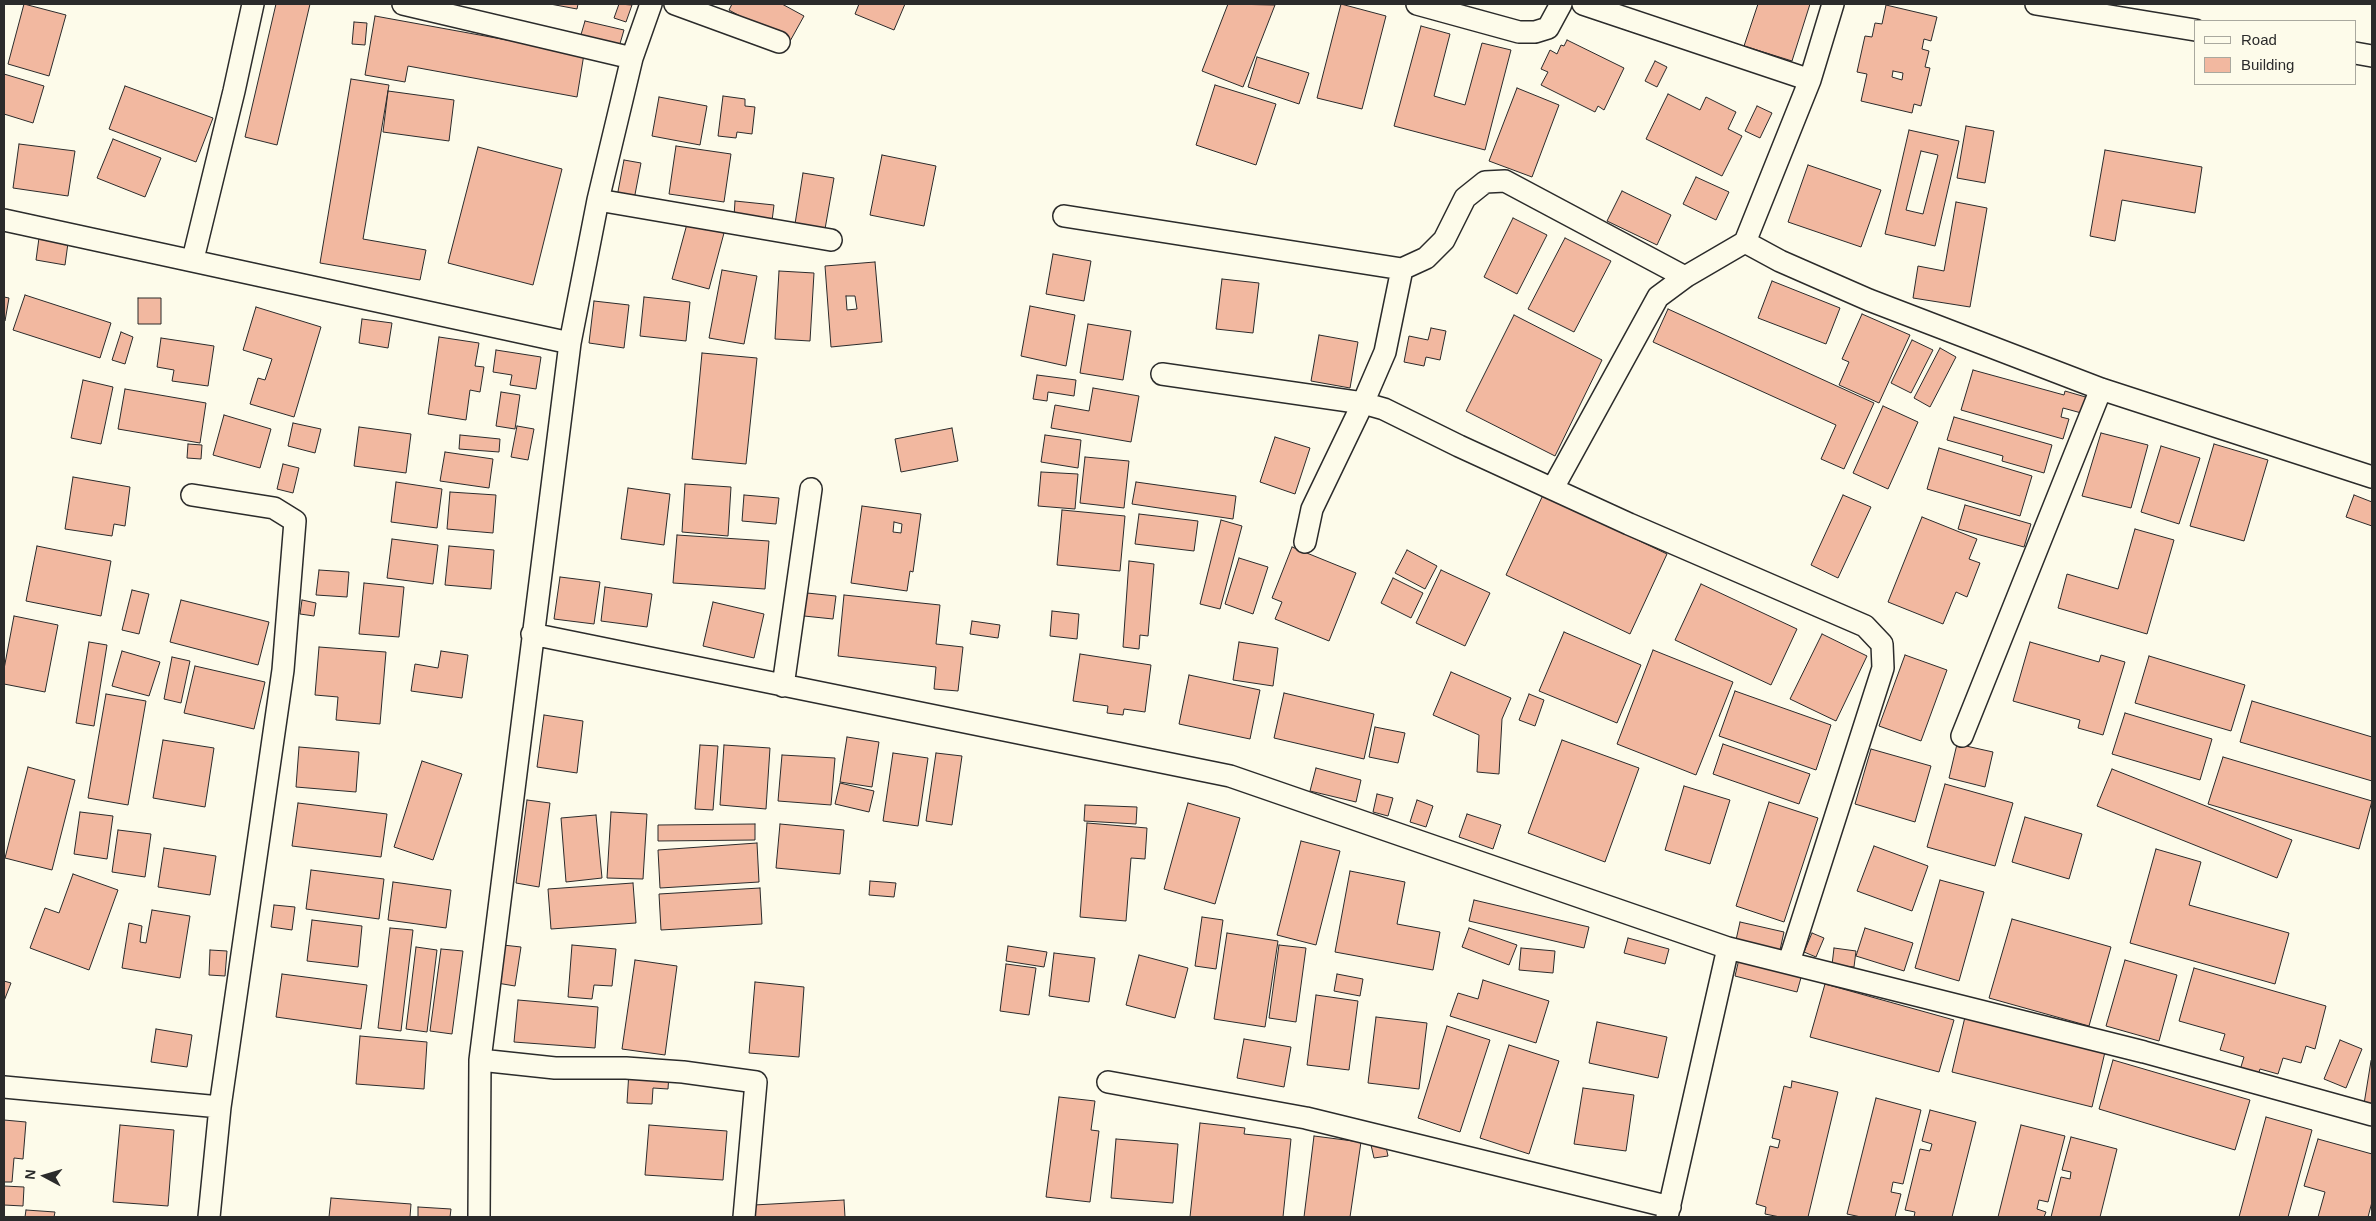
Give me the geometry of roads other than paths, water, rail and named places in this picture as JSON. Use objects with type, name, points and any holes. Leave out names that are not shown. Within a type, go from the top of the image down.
[{"type":"street","points":[[193,259],[234,92],[253,4]]},
{"type":"street","points":[[403,4],[632,58]]},
{"type":"street","points":[[480,1217],[480,1060],[570,343],[598,200],[632,58],[651,4]]},
{"type":"street","points":[[675,4],[779,42]]},
{"type":"street","points":[[1417,4],[1519,32],[1535,32],[1548,28],[1561,4]]},
{"type":"street","points":[[1583,4],[1810,80]]},
{"type":"street","points":[[1553,488],[1658,297],[1685,277],[1745,242],[1810,80],[1833,4]]},
{"type":"street","points":[[2036,4],[2194,30]]},
{"type":"street","points":[[2356,54],[2372,56]]},
{"type":"street","points":[[1064,216],[1402,269],[1426,258],[1444,240],[1465,198],[1485,182],[1505,181],[1685,277]]},
{"type":"street","points":[[598,200],[831,240]]},
{"type":"street","points":[[4,220],[193,259],[570,343]]},
{"type":"street","points":[[1745,242],[1780,261],[1869,300],[2101,388],[2372,477]]},
{"type":"street","points":[[1304,542],[1312,509],[1364,403],[1386,352],[1402,269]]},
{"type":"street","points":[[1162,374],[1364,403],[1384,409],[1459,446],[1629,524],[1866,626],[1882,644],[1883,668],[1789,962]]},
{"type":"street","points":[[1962,736],[2101,388]]},
{"type":"street","points":[[783,686],[811,489]]},
{"type":"street","points":[[192,495],[274,508],[294,521],[283,670],[220,1107],[209,1217]]},
{"type":"street","points":[[532,634],[1230,776],[1728,948],[2144,1052],[2372,1115]]},
{"type":"street","points":[[1108,1082],[1306,1118],[1669,1212],[1728,948]]},
{"type":"street","points":[[480,1060],[555,1068],[626,1068],[683,1072],[756,1082],[744,1217]]},
{"type":"street","points":[[4,1087],[220,1107]]}]
